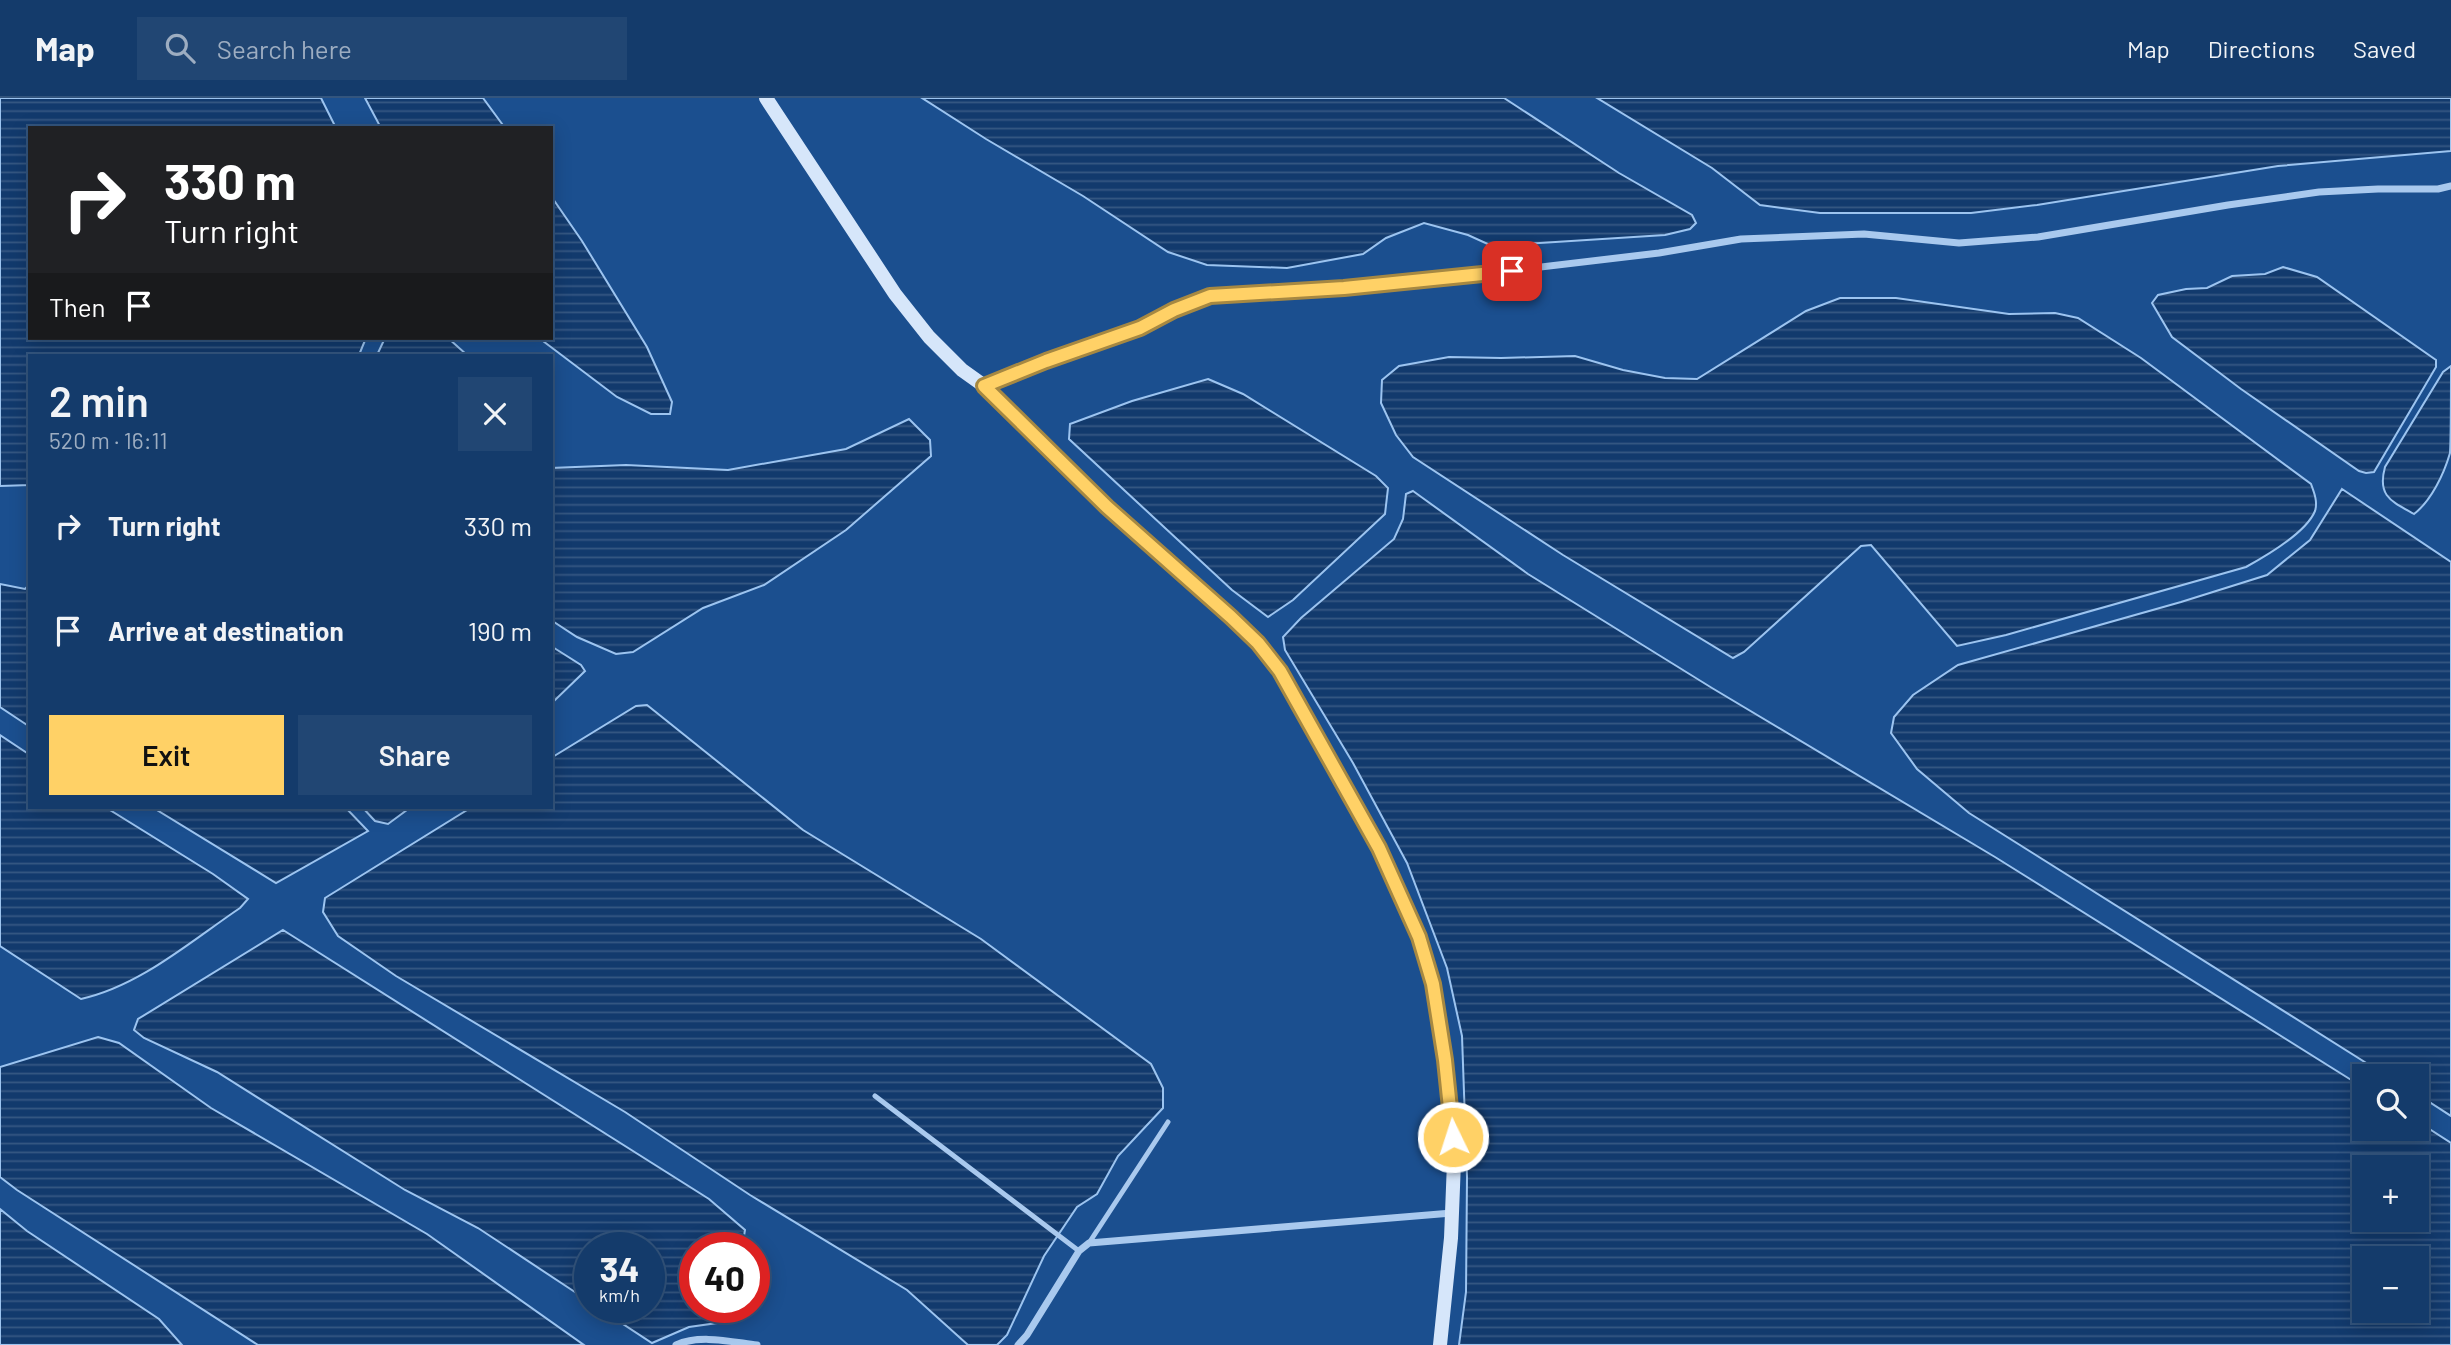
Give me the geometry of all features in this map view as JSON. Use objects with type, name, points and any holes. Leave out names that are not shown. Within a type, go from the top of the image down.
[{"type":"street","points":[[766,98],[895,294],[937,346],[984,386],[1107,507],[1258,643],[1280,671],[1379,848],[1419,937],[1433,984],[1452,1112],[1452,1213],[1440,1345]]},
{"type":"street","points":[[984,386],[1140,328],[1174,310],[1210,296],[1423,281],[1658,253],[1741,239],[1864,234],[1959,243],[2038,237],[2319,192],[2438,189],[2451,186]]},
{"type":"street","points":[[1018,1345],[1027,1335],[1079,1251],[1088,1243],[1452,1213]]},
{"type":"street","points":[[676,1345],[684,1341],[698,1340],[758,1345]]},
{"type":"lane","points":[[874,1096],[1079,1251]]},
{"type":"lane","points":[[1088,1243],[1168,1122]]},
{"type":"water","points":[[0,98],[321,98],[335,126],[28,126],[28,340],[365,340],[359,354],[28,354],[28,485],[0,486]]},
{"type":"water","points":[[365,98],[483,98],[504,126],[380,126]]},
{"type":"water","points":[[922,98],[1504,98],[1619,173],[1692,215],[1696,223],[1690,229],[1665,235],[1492,246],[1468,235],[1424,223],[1386,238],[1363,254],[1287,268],[1207,265],[1168,252],[1083,196]]},
{"type":"water","points":[[1597,98],[2451,98],[2451,151],[2278,166],[1971,213],[1820,213],[1760,205],[1712,168]]},
{"type":"water","points":[[553,199],[647,347],[672,402],[670,414],[651,414],[617,397],[542,340],[553,340]]},
{"type":"water","points":[[2283,267],[2317,277],[2436,360],[2436,367],[2374,472],[2359,471],[2172,337],[2152,303],[2158,295],[2207,288],[2232,276],[2265,274]]},
{"type":"water","points":[[1840,298],[1896,298],[2009,314],[2055,313],[2078,318],[2141,358],[2311,484],[2316,501],[2315,511],[2294,535],[2246,567],[2006,635],[1957,646],[1871,545],[1861,546],[1744,652],[1733,658],[1563,555],[1413,457],[1396,435],[1381,403],[1382,380],[1399,366],[1449,357],[1575,356],[1623,370],[1665,378],[1697,379],[1806,311]]},
{"type":"water","points":[[384,340],[450,340],[466,354],[377,354]]},
{"type":"water","points":[[2451,366],[2450,453],[2436,486],[2414,514],[2388,496],[2383,485],[2385,467],[2443,372]]},
{"type":"water","points":[[1208,379],[1243,394],[1376,476],[1388,488],[1385,514],[1293,600],[1268,617],[1232,590],[1069,439],[1070,424],[1132,401]]},
{"type":"water","points":[[909,419],[930,440],[931,456],[846,530],[764,585],[703,608],[633,652],[616,654],[577,637],[553,621],[553,468],[626,465],[728,470],[846,449]]},
{"type":"water","points":[[2342,489],[2451,562],[2451,1116],[2429,1102],[2429,1064],[2368,1064],[1969,813],[1917,769],[1891,733],[1894,717],[1913,695],[1958,665],[2267,575],[2310,540]]},
{"type":"water","points":[[1413,491],[1528,574],[1712,688],[1995,857],[2352,1080],[2352,1141],[2429,1141],[2429,1129],[2451,1143],[2451,1345],[1459,1345],[1466,1292],[1467,1177],[1462,1036],[1447,968],[1407,863],[1353,763],[1285,650],[1283,637],[1301,618],[1394,539],[1403,519],[1406,494]]},
{"type":"water","points":[[0,584],[25,589],[28,586],[28,726],[0,707]]},
{"type":"water","points":[[553,647],[581,665],[585,671],[553,702]]},
{"type":"water","points":[[647,705],[803,830],[981,939],[1151,1064],[1163,1088],[1163,1108],[1118,1156],[1097,1194],[1077,1207],[1044,1256],[1007,1335],[997,1345],[968,1345],[907,1290],[750,1195],[625,1112],[396,976],[338,936],[323,912],[325,898],[469,809],[553,809],[553,757],[636,706]]},
{"type":"water","points":[[0,735],[28,754],[28,809],[108,809],[248,899],[240,908],[184,948],[144,973],[103,993],[81,999],[0,946]]},
{"type":"water","points":[[155,809],[347,809],[368,831],[276,883]]},
{"type":"water","points":[[364,809],[408,809],[388,824],[375,821]]},
{"type":"water","points":[[283,930],[709,1199],[745,1230],[679,1232],[679,1323],[717,1323],[689,1327],[652,1343],[621,1323],[665,1323],[665,1232],[574,1232],[574,1291],[478,1228],[405,1190],[217,1072],[144,1038],[134,1030],[138,1019]]},
{"type":"water","points":[[98,1037],[119,1043],[211,1108],[427,1234],[584,1345],[258,1345],[0,1177],[0,1067]]},
{"type":"water","points":[[0,1209],[27,1231],[159,1319],[182,1345],[0,1345]]},
{"type":"route","points":[[1453,1137],[1452,1112],[1433,984],[1419,937],[1379,848],[1280,671],[1258,643],[1231,617],[1107,507],[984,386],[1140,328],[1174,310],[1210,296],[1344,288],[1512,271]]}]
